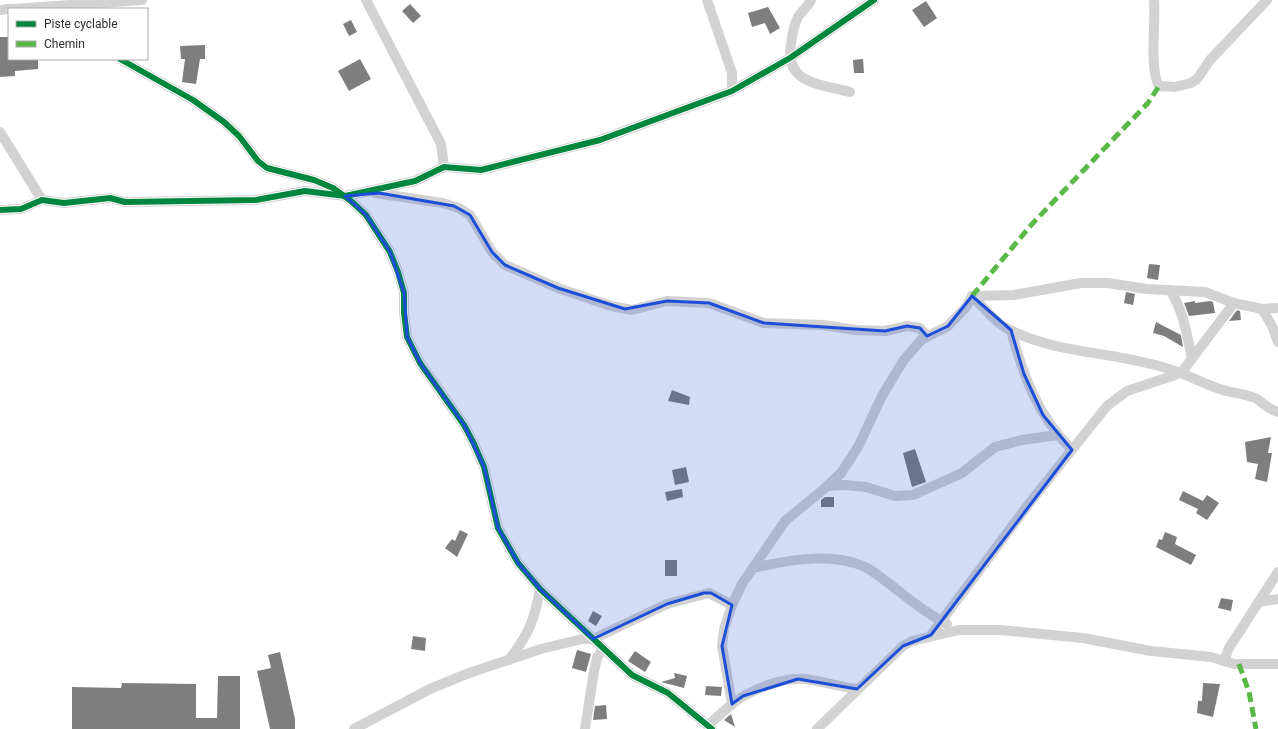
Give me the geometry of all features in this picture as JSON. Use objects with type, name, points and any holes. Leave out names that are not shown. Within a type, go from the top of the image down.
[{"type":"street","points":[[23,8],[142,0]]},
{"type":"street","points":[[366,0],[441,144],[444,167]]},
{"type":"street","points":[[707,0],[732,73],[732,92]]},
{"type":"street","points":[[811,0],[798,17],[794,26],[790,58],[791,66],[807,81],[850,92]]},
{"type":"street","points":[[0,210],[21,209],[42,200],[64,203],[110,198],[125,202],[256,200],[305,191],[345,196],[365,193],[415,180],[444,167],[481,170],[600,140],[732,92],[790,58],[874,0]]},
{"type":"street","points":[[1154,0],[1154,58],[1156,82],[1159,86],[1166,88],[1191,84],[1197,79],[1210,60],[1267,0]]},
{"type":"street","points":[[122,60],[193,100],[224,122],[239,136],[258,161],[268,168],[314,180],[333,188],[366,214],[390,252],[404,293],[404,313],[407,337],[420,363],[464,425],[484,467],[498,528],[518,563],[540,589],[632,675],[668,693],[710,727],[732,704],[743,696],[770,686],[798,679],[857,689]]},
{"type":"street","points":[[0,132],[42,200]]},
{"type":"street","points":[[365,193],[391,194],[459,208],[470,215],[492,252],[505,265],[558,288],[611,306],[632,310],[667,301],[708,304],[764,323],[823,325],[856,330],[885,332],[907,326],[920,328],[927,336]]},
{"type":"street","points":[[972,296],[1014,295],[1081,283],[1108,283],[1146,289],[1205,292],[1234,303],[1262,308],[1278,308]]},
{"type":"street","points":[[1170,290],[1178,303],[1185,321],[1192,359]]},
{"type":"street","points":[[732,704],[722,646],[724,629],[732,605],[753,568],[785,521],[841,473],[860,445],[882,396],[901,363],[921,340],[948,326],[966,307],[972,296]]},
{"type":"street","points":[[972,296],[998,322],[1011,330],[1070,350],[1153,363],[1220,389],[1257,399],[1270,409],[1278,412]]},
{"type":"street","points":[[931,635],[994,549],[1106,406],[1127,391],[1181,373],[1234,303]]},
{"type":"street","points":[[1262,308],[1272,326],[1278,342]]},
{"type":"street","points":[[1011,330],[1024,374],[1035,400],[1043,415],[1058,435],[1072,450]]},
{"type":"street","points":[[827,486],[845,485],[866,488],[895,496],[913,494],[962,473],[995,447],[1022,440],[1058,435]]},
{"type":"street","points":[[753,568],[804,559],[843,561],[857,564],[872,571],[942,621],[959,630]]},
{"type":"street","points":[[1224,661],[1229,648],[1278,572]]},
{"type":"street","points":[[508,660],[526,637],[532,622],[540,589]]},
{"type":"street","points":[[354,729],[430,689],[541,649],[582,639],[593,639],[667,604],[704,593],[711,593],[732,605]]},
{"type":"street","points":[[1258,602],[1278,600]]},
{"type":"street","points":[[817,729],[903,646],[912,641],[931,635],[959,630],[1001,630],[1083,638],[1151,652],[1211,657],[1241,665],[1278,664]]},
{"type":"street","points":[[585,729],[594,671],[597,658],[603,648]]},
{"type":"highlighted area","points":[[379,193],[454,206],[470,215],[492,252],[505,265],[558,288],[625,309],[667,301],[709,303],[764,323],[885,331],[907,326],[920,328],[927,336],[948,326],[972,296],[1011,330],[1024,374],[1043,415],[1072,450],[931,635],[903,646],[857,689],[798,679],[743,696],[732,704],[722,646],[732,605],[711,593],[704,593],[667,604],[593,639],[540,589],[518,563],[498,528],[484,467],[464,425],[420,363],[407,337],[404,293],[390,252],[366,215],[345,196]]},
{"type":"building","points":[[926,1],[937,18],[924,27],[912,10]]},
{"type":"building","points":[[410,4],[421,16],[413,23],[402,11]]},
{"type":"building","points":[[768,7],[780,28],[770,34],[765,23],[752,27],[748,13]]},
{"type":"building","points":[[351,20],[357,32],[349,36],[343,24]]},
{"type":"building","points":[[0,37],[8,37],[8,60],[38,60],[38,69],[15,71],[15,76],[0,77]]},
{"type":"building","points":[[205,45],[205,59],[200,59],[196,84],[182,82],[185,59],[181,59],[180,46]]},
{"type":"building","points":[[360,59],[371,79],[349,91],[338,71]]},
{"type":"building","points":[[863,59],[864,73],[854,73],[853,60]]},
{"type":"building","points":[[1149,264],[1160,265],[1158,280],[1147,278]]},
{"type":"building","points":[[1126,292],[1135,294],[1133,305],[1124,303]]},
{"type":"building","points":[[1195,301],[1195,303],[1213,302],[1215,313],[1189,316],[1184,303]]},
{"type":"building","points":[[1237,310],[1240,311],[1241,320],[1229,321]]},
{"type":"building","points":[[1156,322],[1181,335],[1183,347],[1164,336],[1153,333]]},
{"type":"building","points":[[672,390],[690,397],[689,405],[668,401]]},
{"type":"building","points":[[1271,437],[1268,453],[1272,453],[1267,482],[1255,479],[1258,464],[1247,462],[1245,442]]},
{"type":"building","points":[[915,449],[926,482],[912,487],[903,453]]},
{"type":"building","points":[[686,467],[689,482],[675,485],[672,470]]},
{"type":"building","points":[[682,489],[683,497],[667,501],[665,492]]},
{"type":"building","points":[[1183,491],[1203,501],[1207,495],[1219,503],[1207,520],[1196,513],[1198,509],[1179,500]]},
{"type":"building","points":[[825,497],[834,497],[834,507],[821,507],[821,500]]},
{"type":"building","points":[[460,530],[468,534],[457,557],[445,548],[452,539],[455,541]]},
{"type":"building","points":[[1165,532],[1177,537],[1175,544],[1196,555],[1191,565],[1156,547],[1159,539],[1162,540]]},
{"type":"building","points":[[665,560],[677,560],[677,576],[665,576]]},
{"type":"building","points":[[1221,598],[1233,600],[1231,611],[1218,608]]},
{"type":"building","points":[[593,611],[602,616],[596,626],[588,621]]},
{"type":"building","points":[[413,636],[426,638],[425,651],[411,649]]},
{"type":"building","points":[[577,650],[591,654],[586,672],[572,668]]},
{"type":"building","points":[[635,651],[651,662],[645,672],[628,661]]},
{"type":"building","points":[[280,652],[295,719],[295,729],[270,729],[257,671],[271,668],[268,655]]},
{"type":"building","points":[[674,673],[687,676],[684,688],[661,682],[675,678]]},
{"type":"building","points":[[218,676],[240,676],[240,729],[72,729],[72,687],[121,688],[122,683],[196,684],[196,718],[217,718]]},
{"type":"building","points":[[1203,683],[1220,684],[1213,717],[1197,713],[1198,701],[1202,701]]},
{"type":"building","points":[[706,686],[722,687],[721,696],[705,695]]},
{"type":"building","points":[[606,705],[607,719],[593,720],[595,706]]},
{"type":"building","points":[[731,714],[735,727],[724,720]]},
{"type":"marked path","points":[[972,296],[1032,224],[1148,103],[1159,86]]},
{"type":"marked path","points":[[1239,664],[1249,692],[1256,729]]},
{"type":"cycle path","points":[[0,210],[21,209],[42,200],[64,203],[110,198],[125,202],[256,200],[305,191],[345,196],[415,181],[444,167],[481,170],[600,140],[732,91],[790,58],[874,0]]},
{"type":"cycle path","points":[[122,60],[193,100],[224,122],[239,136],[258,161],[267,168],[314,180],[333,188],[351,201],[366,215],[390,252],[398,272],[404,293],[404,313],[407,337],[420,363],[464,425],[474,444],[484,467],[498,528],[518,563],[540,589],[632,675],[668,693],[712,729]]}]
